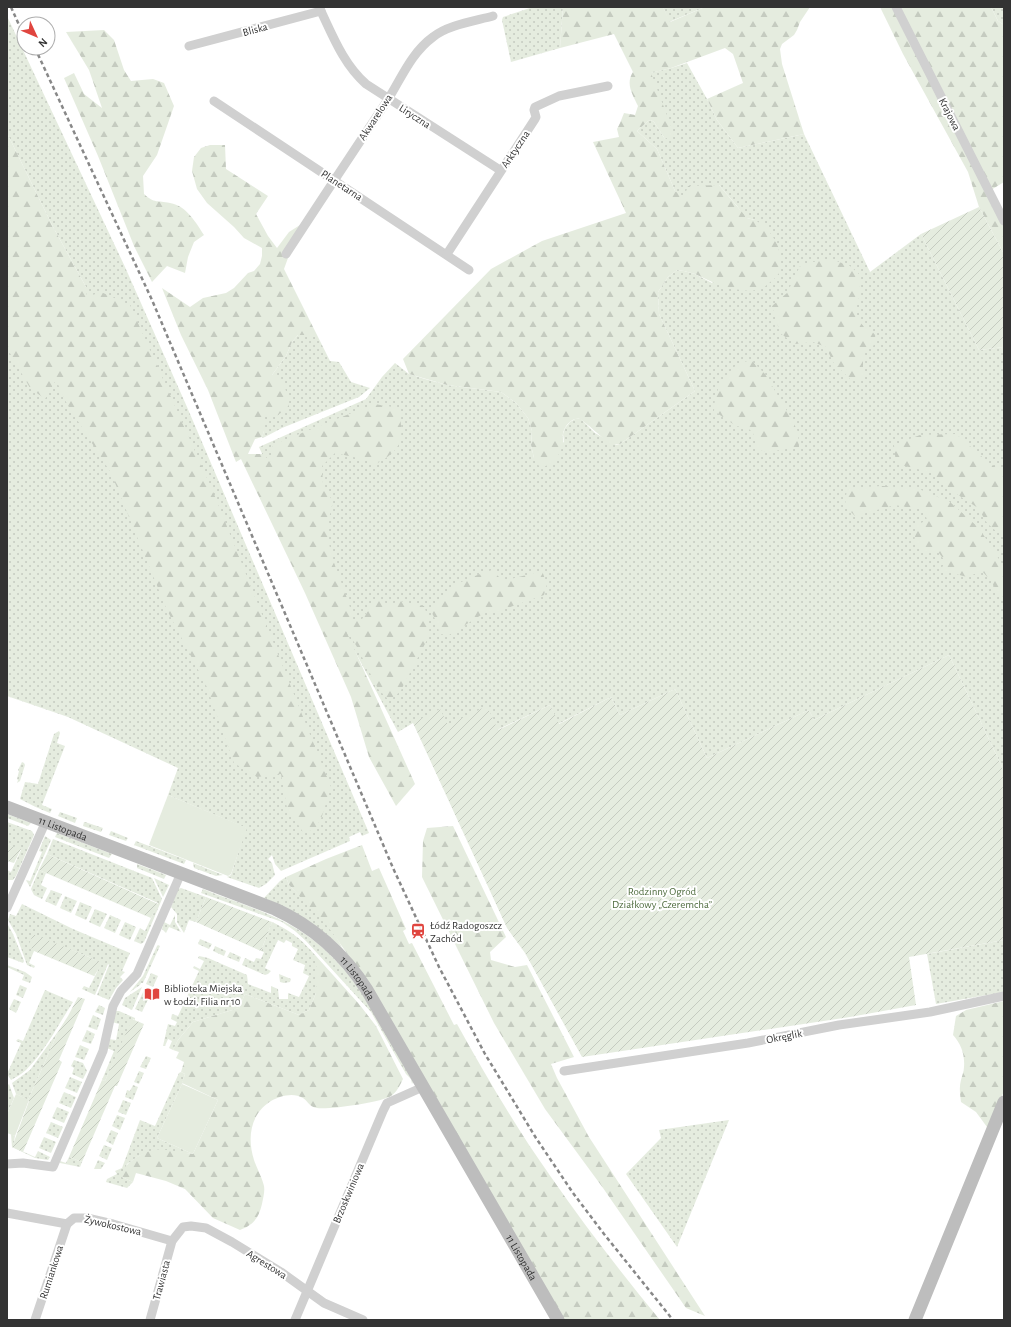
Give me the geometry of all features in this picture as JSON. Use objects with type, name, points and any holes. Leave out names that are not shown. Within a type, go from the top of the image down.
[{"type":"street","name":"Krajowa","points":[[896,7],[1004,221]]},
{"type":"street","name":"Bliska","points":[[188,46],[320,9]]},
{"type":"street","name":"Liryczna","points":[[320,9],[336,42],[355,74],[366,84],[500,170]]},
{"type":"street","name":"Akwarelowa","points":[[286,254],[421,47],[434,35],[447,29],[493,16]]},
{"type":"street","name":"Arktyczna","points":[[447,254],[500,170],[535,119],[535,107],[559,96],[608,86]]},
{"type":"street","name":"Planetarna","points":[[214,101],[469,270]]},
{"type":"street","name":"11 Listopada","points":[[7,807],[286,914],[307,926],[328,943],[348,963],[360,978],[558,1320]]},
{"type":"street","points":[[7,908],[46,822]]},
{"type":"street","points":[[7,1164],[22,1163],[53,1167],[103,1051],[113,1006],[121,991],[137,974],[181,873]]},
{"type":"street","name":"Okręglik","points":[[564,1071],[748,1043],[839,1026],[930,1012],[1004,996]]},
{"type":"street","name":"Brzoskwiniowa","points":[[295,1320],[383,1111],[388,1103],[423,1087]]},
{"type":"street","points":[[915,1320],[1004,1102]]},
{"type":"street","name":"Żywokostowa","points":[[7,1213],[67,1224],[74,1218],[87,1218],[172,1241]]},
{"type":"street","name":"Rumiankowa","points":[[35,1320],[67,1224]]},
{"type":"street","name":"Agrestowa","points":[[172,1241],[185,1226],[206,1228],[281,1272],[324,1303],[363,1320]]},
{"type":"street","name":"Trawiasta","points":[[150,1320],[172,1241]]},
{"type":"green space","points":[[533,7],[563,7],[560,48],[511,62],[502,20],[503,17]]},
{"type":"green space","points":[[563,7],[663,7],[670,22],[705,7],[810,7],[800,22],[794,35],[782,44],[780,49],[782,64],[804,134],[738,148],[717,120],[707,99],[743,83],[733,54],[725,48],[671,68],[651,73],[674,134],[665,139],[654,122],[651,120],[637,131],[657,149],[675,191],[684,197],[688,186],[719,185],[747,218],[755,220],[766,227],[778,246],[781,261],[780,272],[762,289],[750,291],[725,288],[695,274],[684,271],[677,270],[668,277],[658,292],[659,314],[695,391],[620,444],[611,445],[582,420],[574,419],[565,428],[563,443],[558,456],[552,463],[539,466],[534,458],[531,445],[532,431],[528,418],[516,403],[501,392],[447,385],[409,374],[403,359],[491,269],[542,241],[626,213],[593,142],[619,137],[617,129],[624,113],[635,115],[638,106],[632,94],[630,85],[633,72],[614,34],[560,48]]},
{"type":"green space","points":[[663,7],[705,7],[669,22]]},
{"type":"green space","points":[[880,7],[894,7],[1004,225],[1004,254],[979,207],[968,172],[903,54]]},
{"type":"green space","points":[[898,7],[991,7],[998,21],[1004,25],[1004,182],[991,190]]},
{"type":"green space","points":[[991,7],[1004,7],[1004,25],[998,21]]},
{"type":"green space","points":[[7,16],[16,35],[16,56],[26,56],[125,267],[187,407],[369,833],[362,836],[360,832],[349,837],[350,841],[281,871],[275,864],[272,855],[268,859],[272,863],[275,875],[266,884],[259,888],[227,877],[231,875],[246,828],[168,795],[178,768],[68,717],[7,696],[7,329],[86,287],[52,225],[7,133]]},
{"type":"green space","points":[[104,30],[114,40],[124,70],[131,81],[153,79],[164,83],[174,106],[157,155],[143,176],[144,194],[154,200],[176,205],[186,211],[204,235],[194,242],[188,257],[185,273],[167,266],[152,282],[134,246],[98,156],[64,78],[74,73],[84,94],[102,108],[89,70],[66,32]]},
{"type":"green space","points":[[687,63],[717,120],[738,148],[804,134],[870,272],[921,234],[979,350],[1004,347],[1004,771],[949,655],[814,720],[809,710],[707,758],[675,689],[620,715],[611,697],[558,724],[550,705],[497,730],[413,723],[398,732],[328,601],[259,447],[366,399],[382,377],[395,363],[409,374],[425,379],[447,385],[501,392],[516,403],[528,418],[532,431],[531,445],[534,458],[564,442],[563,434],[565,428],[575,419],[581,419],[595,433],[616,445],[620,444],[695,391],[659,314],[658,292],[668,277],[677,270],[695,274],[712,283],[755,220],[747,218],[719,185],[684,198],[675,191],[657,149],[637,131],[651,120],[654,122],[665,139],[650,73]]},
{"type":"green space","points":[[7,133],[52,225],[86,287],[87,297],[101,292],[130,305],[214,494],[331,787],[322,816],[315,830],[303,832],[287,808],[281,774],[257,777],[234,763],[206,685],[167,610],[111,473],[67,404],[56,380],[45,399],[30,388],[7,348]]},
{"type":"green space","points":[[210,145],[225,145],[226,169],[268,196],[256,214],[268,236],[277,248],[289,232],[300,225],[284,269],[317,335],[298,335],[292,342],[286,356],[272,375],[283,382],[289,407],[275,417],[264,416],[264,431],[262,437],[255,439],[248,454],[262,454],[273,463],[272,445],[374,404],[399,408],[401,428],[400,442],[392,453],[376,464],[335,453],[322,466],[323,485],[333,502],[328,527],[332,557],[353,619],[362,619],[378,597],[388,605],[400,601],[424,606],[428,618],[428,638],[400,692],[389,700],[378,689],[357,647],[343,624],[415,784],[396,806],[369,757],[351,697],[305,593],[241,459],[236,462],[208,390],[181,335],[162,288],[190,307],[203,298],[226,293],[234,288],[248,273],[254,271],[260,264],[262,248],[244,238],[207,203],[197,189],[192,171],[194,157],[201,148]]},
{"type":"green space","points":[[979,207],[1004,254],[1004,347],[979,350],[921,234]]},
{"type":"green space","points":[[831,259],[850,266],[860,275],[859,298],[855,311],[856,317],[864,327],[870,329],[875,335],[876,344],[863,351],[863,381],[852,381],[833,362],[826,347],[813,342],[795,344],[780,333],[772,306],[787,293],[801,264]]},
{"type":"green space","points":[[298,335],[317,335],[330,361],[339,362],[351,382],[370,388],[359,397],[282,428],[263,438],[264,416],[272,375],[286,356],[292,342]]},
{"type":"green space","points":[[751,360],[765,374],[790,416],[798,432],[799,447],[768,452],[758,450],[753,433],[748,428],[736,426],[714,411],[715,397],[722,380],[737,364]]},
{"type":"green space","points":[[956,434],[987,462],[1004,472],[1004,533],[998,533],[987,523],[978,508],[955,493],[930,472],[896,464],[894,445],[920,435]]},
{"type":"green space","points":[[883,486],[919,489],[950,502],[979,528],[1004,567],[1004,603],[991,581],[982,571],[967,577],[941,570],[945,561],[939,553],[923,553],[914,542],[917,525],[927,520],[924,510],[895,505],[855,516],[845,506],[847,488]]},
{"type":"green space","points":[[492,570],[503,581],[542,571],[547,584],[544,595],[496,612],[486,612],[449,635],[439,634],[438,625],[430,609],[450,588],[469,578]]},
{"type":"green space","name":"Rodzinny Ogród Działkowy „Czeremcha”","points":[[949,655],[1004,771],[1004,940],[909,957],[916,1005],[850,1017],[582,1057],[525,953],[507,928],[413,723],[440,709],[448,725],[487,706],[498,730],[550,705],[559,724],[611,697],[620,715],[675,689],[707,758],[809,710],[814,720]]},
{"type":"green space","points":[[59,731],[60,733],[57,743],[65,746],[42,805],[52,809],[50,813],[20,799],[25,782],[38,784],[54,734]]},
{"type":"green space","points":[[22,762],[25,765],[20,781],[17,783],[18,770]]},
{"type":"green space","points":[[168,795],[247,828],[231,874],[228,876],[149,845]]},
{"type":"green space","points":[[60,812],[77,818],[75,823],[58,816]]},
{"type":"green space","points":[[7,814],[31,823],[28,826],[7,818]]},
{"type":"green space","points":[[7,822],[32,831],[34,835],[13,880],[7,880],[7,870],[11,872],[21,850],[7,844]]},
{"type":"green space","points":[[84,822],[103,828],[101,832],[83,826]]},
{"type":"green space","points":[[453,826],[506,937],[490,952],[491,960],[515,967],[527,965],[574,1057],[551,1064],[557,1078],[589,1137],[705,1316],[686,1308],[603,1188],[545,1109],[494,1023],[422,877],[423,841],[427,828]]},
{"type":"green space","points":[[111,831],[128,838],[126,841],[109,835]]},
{"type":"green space","points":[[57,833],[112,854],[109,858],[55,837]]},
{"type":"green space","points":[[45,836],[51,840],[30,887],[26,880],[30,881],[42,852],[39,851]]},
{"type":"green space","points":[[53,839],[152,878],[162,899],[144,942],[141,944],[134,941],[140,928],[145,931],[158,903],[47,854]]},
{"type":"green space","points":[[136,841],[186,860],[184,864],[134,845]]},
{"type":"green space","points":[[7,844],[21,849],[14,863],[7,861]]},
{"type":"green space","points":[[362,845],[372,871],[379,868],[406,929],[403,931],[409,944],[412,943],[454,1025],[457,1024],[514,1121],[577,1214],[660,1320],[563,1320],[352,960],[328,927],[289,885],[286,877]]},
{"type":"green space","points":[[47,854],[158,904],[151,918],[39,870]]},
{"type":"green space","points":[[193,863],[223,875],[216,876],[194,868]]},
{"type":"green space","points":[[137,864],[166,875],[164,879],[137,868]]},
{"type":"green space","points":[[39,870],[46,873],[41,885],[47,888],[42,899],[34,895],[31,889]]},
{"type":"green space","points":[[286,877],[289,885],[333,932],[342,948],[306,919],[264,898],[280,881]]},
{"type":"green space","points":[[154,878],[169,885],[163,897]]},
{"type":"green space","points":[[181,888],[206,897],[196,922],[189,920],[184,933],[177,922],[177,914],[171,907],[178,889]]},
{"type":"green space","points":[[203,889],[281,920],[313,940],[332,957],[363,995],[413,1082],[412,1084],[411,1079],[406,1074],[371,1012],[306,941],[282,922],[201,893]]},
{"type":"green space","points":[[51,890],[62,894],[56,906],[45,901]]},
{"type":"green space","points":[[65,896],[77,901],[71,913],[60,908]]},
{"type":"green space","points":[[206,897],[272,922],[261,951],[196,922]]},
{"type":"green space","points":[[80,902],[92,907],[86,920],[75,915]]},
{"type":"green space","points":[[22,904],[73,929],[130,953],[122,971],[125,972],[120,977],[123,980],[109,1000],[97,995],[109,965],[108,964],[95,995],[82,989],[84,986],[89,988],[101,964],[89,957],[33,935],[34,951],[29,963],[35,966],[34,968],[27,965],[16,934],[8,920],[10,914],[16,916]]},
{"type":"green space","points":[[95,909],[107,914],[100,927],[89,922]]},
{"type":"green space","points":[[110,915],[121,920],[115,933],[104,928]]},
{"type":"green space","points":[[175,915],[175,922],[181,932],[169,927],[166,933],[162,929],[164,922],[170,925]]},
{"type":"green space","points":[[125,922],[136,927],[130,940],[119,935]]},
{"type":"green space","points":[[272,922],[296,936],[316,956],[316,993],[309,1010],[299,1015],[245,994],[239,1008],[193,1022],[178,1040],[173,1050],[169,1048],[172,1041],[168,1039],[165,1046],[163,1046],[168,1024],[175,1026],[177,1022],[171,1019],[172,1014],[178,1016],[199,971],[193,968],[194,966],[200,969],[204,961],[198,958],[199,956],[208,958],[247,975],[248,984],[271,993],[271,986],[278,989],[279,999],[288,999],[288,993],[299,997],[309,976],[303,973],[305,965],[293,960],[298,949],[292,946],[292,943],[286,940],[284,943],[278,940],[265,968],[271,971],[268,974],[265,975],[242,965],[245,958],[254,962],[256,958],[261,959],[264,952],[261,951]]},
{"type":"green space","points":[[7,923],[24,961],[23,963],[7,957]]},
{"type":"green space","points":[[33,934],[89,957],[102,964],[94,976],[34,951],[28,947]]},
{"type":"green space","points":[[200,939],[212,944],[209,949],[198,944]]},
{"type":"green space","points":[[1004,940],[1004,992],[936,1004],[927,954]]},
{"type":"green space","points":[[158,945],[160,946],[143,983],[130,992],[143,976]]},
{"type":"green space","points":[[215,946],[226,951],[224,956],[213,951]]},
{"type":"green space","points":[[230,952],[241,957],[239,962],[227,957]]},
{"type":"green space","points":[[316,956],[359,1004],[376,1026],[403,1079],[395,1092],[391,1096],[378,1101],[343,1107],[317,1108],[310,1105],[303,1098],[295,1095],[282,1096],[264,1106],[258,1113],[252,1127],[251,1135],[254,1160],[264,1186],[262,1204],[255,1220],[249,1226],[240,1230],[213,1218],[185,1189],[166,1181],[136,1173],[133,1182],[122,1177],[128,1164],[138,1156],[153,1150],[167,1150],[193,1154],[218,1100],[182,1083],[185,1074],[181,1072],[184,1062],[176,1058],[179,1052],[173,1050],[178,1040],[193,1022],[239,1008],[245,994],[299,1015],[309,1010],[316,993]]},
{"type":"green space","points":[[7,965],[25,972],[32,977],[30,983],[22,980],[24,975],[7,967]]},
{"type":"green space","points":[[151,973],[158,976],[153,987],[146,984]]},
{"type":"green space","points":[[279,974],[291,979],[290,982],[280,982]]},
{"type":"green space","points":[[20,985],[27,988],[23,998],[16,995]]},
{"type":"green space","points":[[142,987],[132,1010],[122,1005],[125,998]]},
{"type":"green space","points":[[145,988],[152,991],[142,1012],[135,1009]]},
{"type":"green space","points":[[45,990],[73,1002],[40,1054],[24,1071],[11,1080],[7,1074],[21,1043],[16,1041],[18,1039],[23,1041]]},
{"type":"green space","points":[[78,997],[85,999],[59,1060],[62,1062],[23,1152],[12,1147],[29,1101],[28,1100],[59,1030]]},
{"type":"green space","points":[[14,999],[21,1002],[16,1013],[9,1009]]},
{"type":"green space","points":[[1004,1001],[1004,1091],[989,1127],[987,1127],[976,1112],[961,1102],[960,1085],[964,1069],[964,1058],[960,1046],[953,1035],[956,1016],[966,1010]]},
{"type":"green space","points":[[99,1005],[105,1008],[103,1015],[95,1012]]},
{"type":"green space","points":[[116,1011],[135,1018],[135,1020],[133,1019],[105,1081],[102,1080],[114,1051],[107,1048],[108,1039],[116,1040],[119,1024],[112,1022]]},
{"type":"green space","points":[[93,1015],[101,1019],[97,1030],[88,1027]]},
{"type":"green space","points":[[132,1019],[144,1024],[117,1086],[115,1086],[82,1162],[69,1157],[102,1080],[105,1081]]},
{"type":"green space","points":[[59,1030],[28,1100],[16,1094],[12,1083],[30,1070]]},
{"type":"green space","points":[[87,1030],[95,1034],[91,1044],[82,1041]]},
{"type":"green space","points":[[80,1045],[89,1049],[84,1060],[75,1057]]},
{"type":"green space","points":[[146,1056],[151,1058],[146,1069],[140,1067]]},
{"type":"green space","points":[[74,1060],[83,1063],[87,1071],[83,1079],[72,1074],[74,1068],[71,1066]]},
{"type":"green space","points":[[139,1071],[144,1073],[139,1084],[134,1082]]},
{"type":"green space","points":[[181,1072],[185,1074],[182,1084],[157,1138],[193,1154],[154,1150],[139,1156],[127,1164],[122,1177],[133,1182],[127,1188],[106,1182],[107,1179],[117,1174],[115,1171],[122,1168],[140,1120],[155,1126],[179,1073]]},
{"type":"green space","points":[[70,1077],[82,1082],[77,1093],[65,1088]]},
{"type":"green space","points":[[9,1084],[14,1098],[7,1114],[7,1086]]},
{"type":"green space","points":[[182,1084],[218,1100],[193,1154],[157,1138]]},
{"type":"green space","points":[[133,1085],[138,1087],[133,1100],[125,1097],[127,1090],[130,1091]]},
{"type":"green space","points":[[64,1092],[76,1097],[71,1108],[59,1103]]},
{"type":"green space","points":[[16,1094],[29,1100],[15,1136],[7,1133],[7,1114]]},
{"type":"green space","points":[[123,1100],[131,1103],[126,1115],[118,1112]]},
{"type":"green space","points":[[57,1107],[69,1112],[64,1123],[52,1118]]},
{"type":"green space","points":[[117,1115],[125,1118],[120,1130],[112,1126]]},
{"type":"green space","points":[[729,1120],[677,1247],[626,1174],[661,1138],[659,1130]]},
{"type":"green space","points":[[51,1122],[63,1127],[58,1138],[46,1133]]},
{"type":"green space","points":[[111,1130],[118,1133],[113,1145],[106,1141]]},
{"type":"green space","points":[[11,1134],[15,1136],[13,1147],[35,1157],[38,1151],[50,1157],[48,1160],[35,1158],[12,1147]]},
{"type":"green space","points":[[44,1137],[56,1142],[51,1153],[39,1148]]},
{"type":"green space","points":[[104,1145],[112,1148],[107,1160],[99,1156]]},
{"type":"green space","points":[[69,1157],[82,1162],[80,1167],[60,1163],[60,1161],[66,1163]]},
{"type":"green space","points":[[98,1160],[105,1163],[101,1169],[94,1169]]},
{"type":"railway","points":[[11,7],[16,18]]},
{"type":"railway","points":[[39,56],[152,300],[393,868],[439,967],[485,1054],[536,1138],[573,1193],[673,1320]]},
{"type":"place","name":"Łódź Radogoszcz Zachód","points":[[418,931]]},
{"type":"place","name":"Biblioteka Miejska w Łodzi, Filia nr 10","points":[[152,994]]}]
